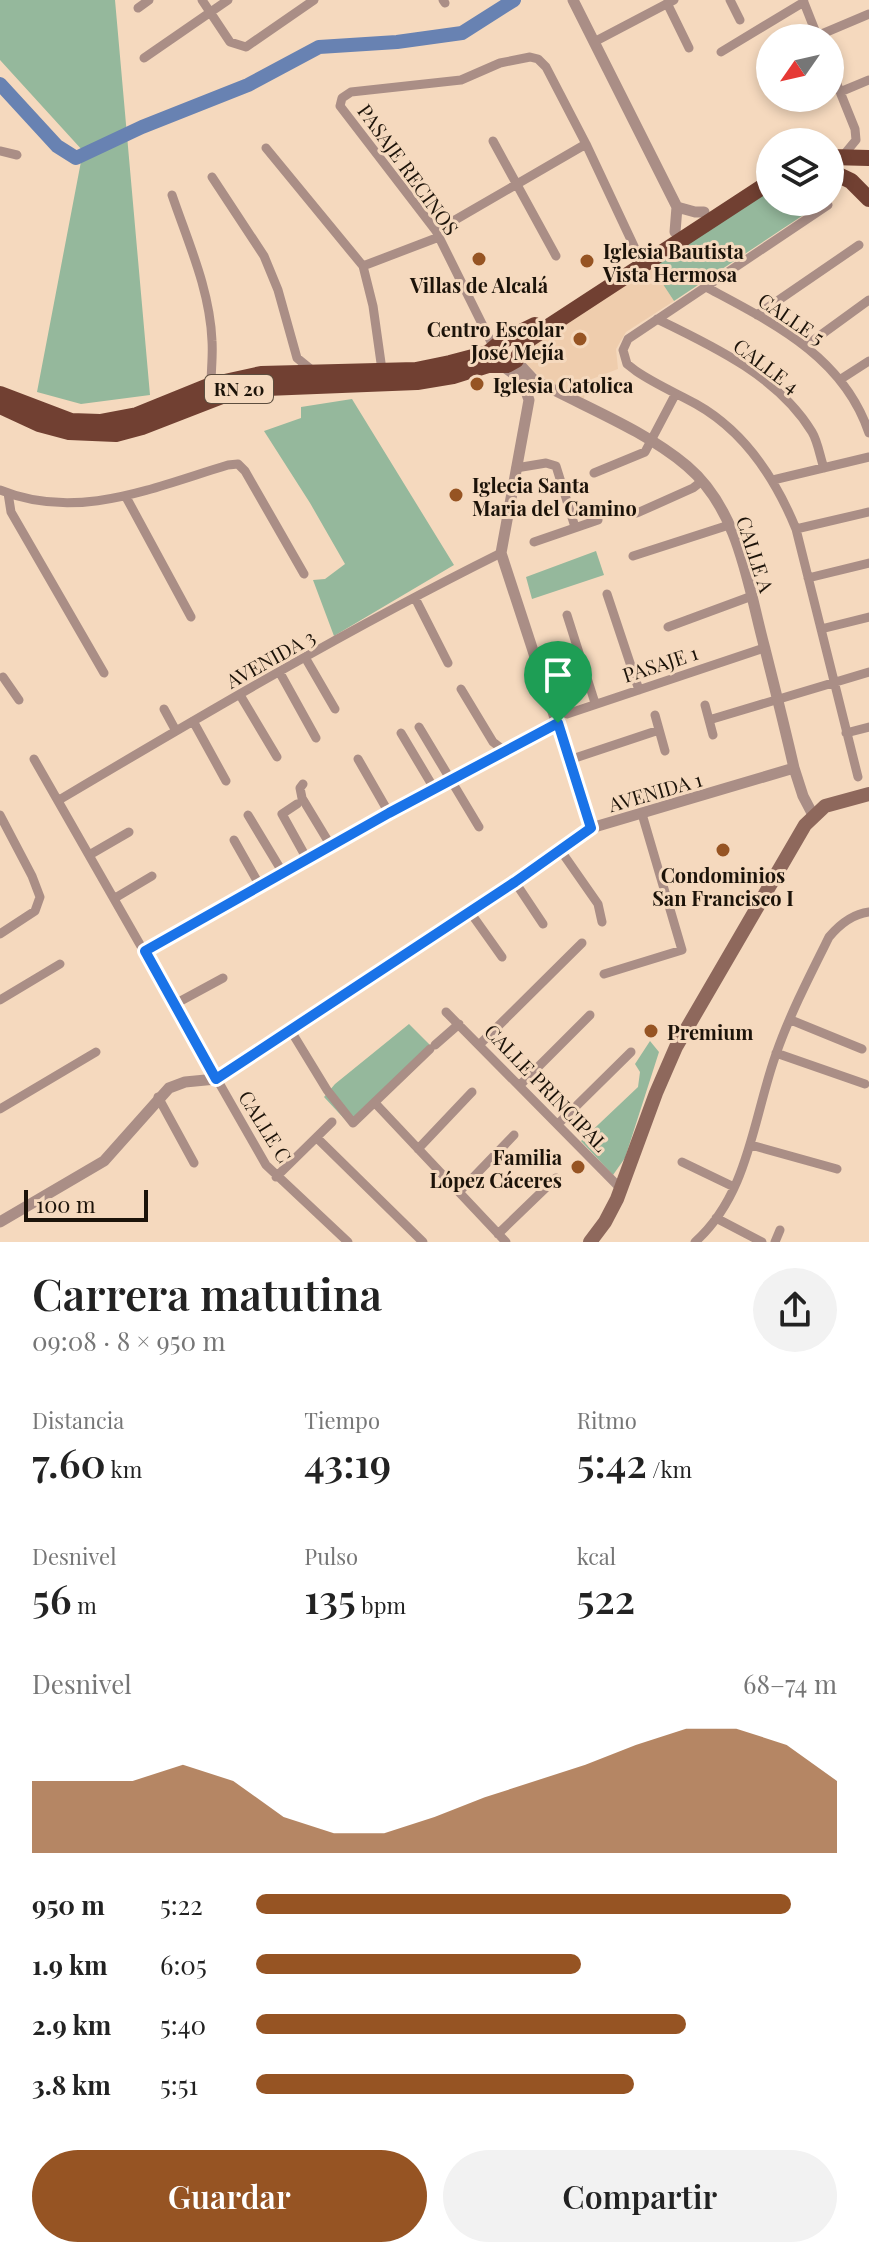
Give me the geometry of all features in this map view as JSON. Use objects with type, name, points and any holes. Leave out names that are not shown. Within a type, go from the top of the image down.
[{"type":"highway","points":[[844,157],[869,158]]},
{"type":"highway","points":[[844,176],[869,199]]},
{"type":"highway","name":"RN 20","points":[[0,394],[56,417],[86,423],[146,412],[211,385],[275,372],[431,368],[488,353],[756,180]]},
{"type":"highway","name":"RN 20","points":[[0,406],[39,424],[69,432],[116,434],[153,424],[240,389],[417,382],[453,376],[488,365],[511,364],[528,340],[756,191]]},
{"type":"highway","points":[[503,366],[494,357],[501,343],[515,342],[519,354]]},
{"type":"main road","points":[[590,1242],[605,1222],[621,1189],[676,1047],[813,815],[825,806],[869,794]]},
{"type":"street","points":[[138,8],[149,0]]},
{"type":"street","points":[[202,0],[230,42],[246,47],[314,0]]},
{"type":"street","points":[[144,58],[228,0]]},
{"type":"street","points":[[730,0],[740,20]]},
{"type":"street","points":[[573,1],[677,207],[675,232]]},
{"type":"street","points":[[721,52],[803,1],[813,24]]},
{"type":"street","points":[[594,42],[670,2],[689,48]]},
{"type":"street","points":[[844,25],[869,14]]},
{"type":"street","name":"PASAJE RECINOS","points":[[501,343],[438,234],[340,106],[342,98],[351,92],[461,80],[500,63],[530,57],[538,59],[546,67],[586,144]]},
{"type":"street","points":[[844,90],[869,80]]},
{"type":"street","points":[[844,103],[856,135],[856,140],[844,150]]},
{"type":"street","points":[[493,141],[556,256]]},
{"type":"street","points":[[363,266],[438,234],[586,144],[639,257]]},
{"type":"street","points":[[266,148],[363,266],[373,306],[382,370]]},
{"type":"street","points":[[0,151],[17,155]]},
{"type":"street","points":[[212,177],[264,256],[278,290],[297,358],[313,371]]},
{"type":"street","points":[[172,195],[202,280],[212,340],[211,385]]},
{"type":"street","points":[[677,207],[704,212]]},
{"type":"street","points":[[812,216],[628,339],[623,354],[631,368],[716,417],[747,447],[773,480],[796,529],[858,777]]},
{"type":"street","points":[[757,315],[859,245]]},
{"type":"street","name":"CALLE 5","points":[[706,287],[807,345],[841,379],[863,414],[869,433]]},
{"type":"street","points":[[807,345],[869,300]]},
{"type":"street","name":"CALLE 4","points":[[657,319],[729,356],[787,398],[814,434],[824,468]]},
{"type":"street","name":"CALLE A","points":[[519,354],[525,372],[651,442],[686,465],[702,481],[729,525],[752,596],[794,768],[813,815]]},
{"type":"street","points":[[275,372],[281,366],[294,363],[297,358]]},
{"type":"street","points":[[841,379],[869,361]]},
{"type":"street","points":[[503,366],[522,380],[529,400]]},
{"type":"street","points":[[546,386],[533,392],[529,400],[501,553],[591,828]]},
{"type":"street","points":[[594,473],[645,452],[675,395]]},
{"type":"street","points":[[773,480],[869,457]]},
{"type":"street","points":[[516,468],[546,463],[556,466],[575,527]]},
{"type":"street","points":[[4,492],[61,503],[85,504],[126,497],[238,464],[245,471],[304,574]]},
{"type":"street","points":[[637,513],[702,481]]},
{"type":"street","points":[[4,492],[11,512],[104,673]]},
{"type":"street","points":[[126,497],[191,617]]},
{"type":"street","points":[[796,529],[869,512]]},
{"type":"street","points":[[534,542],[598,520]]},
{"type":"street","points":[[633,556],[729,525]]},
{"type":"street","name":"AVENIDA 3","points":[[59,800],[193,721],[501,553]]},
{"type":"street","points":[[808,578],[869,563]]},
{"type":"street","points":[[607,594],[639,690]]},
{"type":"street","points":[[668,627],[752,596]]},
{"type":"street","points":[[415,598],[448,663]]},
{"type":"street","points":[[567,615],[595,703]]},
{"type":"street","points":[[821,629],[869,617]]},
{"type":"street","name":"PASAJE 1","points":[[567,714],[764,648]]},
{"type":"street","points":[[306,659],[335,709]]},
{"type":"street","points":[[709,720],[869,672]]},
{"type":"street","points":[[280,673],[316,738]]},
{"type":"street","points":[[3,677],[19,700]]},
{"type":"street","points":[[0,693],[10,687]]},
{"type":"street","points":[[461,689],[493,742],[506,752]]},
{"type":"street","points":[[240,695],[277,757]]},
{"type":"street","points":[[705,705],[713,735]]},
{"type":"street","points":[[164,709],[176,731]]},
{"type":"street","points":[[655,715],[665,751]]},
{"type":"street","points":[[193,721],[226,781]]},
{"type":"street","points":[[145,951],[389,813],[558,723]]},
{"type":"street","points":[[419,727],[479,827]]},
{"type":"street","points":[[846,733],[869,727]]},
{"type":"street","points":[[569,760],[659,730]]},
{"type":"street","points":[[401,733],[435,790]]},
{"type":"street","name":"CALLE C","points":[[34,759],[266,1165],[348,1242]]},
{"type":"street","points":[[358,759],[389,813]]},
{"type":"street","name":"AVENIDA 1","points":[[216,1079],[515,882],[591,828],[794,768]]},
{"type":"street","points":[[303,784],[300,788],[302,798],[331,846]]},
{"type":"street","points":[[297,804],[282,814],[307,859]]},
{"type":"street","points":[[604,974],[682,950],[642,814]]},
{"type":"street","points":[[0,815],[40,897],[35,911],[0,934]]},
{"type":"street","points":[[248,815],[283,873]]},
{"type":"street","points":[[91,854],[129,832]]},
{"type":"street","points":[[234,840],[260,886]]},
{"type":"street","points":[[561,851],[598,904],[602,922]]},
{"type":"street","points":[[115,898],[152,876]]},
{"type":"street","points":[[515,882],[543,924]]},
{"type":"street","points":[[470,912],[502,957]]},
{"type":"street","points":[[695,1242],[716,1218],[734,1187],[751,1145],[776,1053],[829,937],[844,922],[869,912]]},
{"type":"street","points":[[480,1044],[582,943]]},
{"type":"street","points":[[0,1000],[60,964]]},
{"type":"street","points":[[175,1004],[223,978]]},
{"type":"street","name":"CALLE PRINCIPAL","points":[[446,1012],[621,1189]]},
{"type":"street","points":[[520,1085],[590,1015]]},
{"type":"street","points":[[791,1020],[862,1049]]},
{"type":"street","points":[[291,1031],[327,1090],[353,1123],[459,1024]]},
{"type":"street","points":[[0,1109],[96,1052]]},
{"type":"street","points":[[558,1124],[631,1052]]},
{"type":"street","points":[[776,1053],[865,1084]]},
{"type":"street","points":[[0,1222],[104,1161],[158,1097],[178,1084],[216,1079]]},
{"type":"street","points":[[418,1149],[472,1092]]},
{"type":"street","points":[[158,1097],[194,1163]]},
{"type":"street","points":[[375,1103],[502,1238],[556,1178]]},
{"type":"street","points":[[276,1177],[332,1122]]},
{"type":"street","points":[[459,1192],[514,1135]]},
{"type":"street","points":[[317,1138],[423,1242]]},
{"type":"street","points":[[751,1145],[837,1169]]},
{"type":"street","points":[[682,1162],[734,1187]]},
{"type":"street","points":[[716,1218],[762,1242]]},
{"type":"street","points":[[775,1242],[780,1230]]},
{"type":"shaded area","name":"Centro Escolar José Mejía","points":[[651,266],[674,301],[626,332],[616,349],[618,369],[592,379],[583,400],[538,375],[521,359],[527,346]]},
{"type":"green space","points":[[0,0],[115,0],[150,395],[81,404],[37,392],[83,151],[0,60]]},
{"type":"green space","points":[[756,198],[756,216],[802,216],[674,301],[651,266]]},
{"type":"green space","points":[[352,399],[454,565],[334,636],[313,580],[325,579],[345,564],[264,431],[301,418],[301,407]]},
{"type":"green space","points":[[596,551],[604,575],[532,599],[526,577]]},
{"type":"green space","points":[[409,1024],[430,1045],[351,1126],[324,1097],[335,1084]]},
{"type":"green space","points":[[650,1041],[659,1052],[625,1158],[613,1175],[581,1141],[638,1087],[640,1072],[635,1064]]},
{"type":"waterway","points":[[0,84],[57,146],[76,158],[142,127],[248,85],[319,47],[397,42],[462,33],[514,0]]},
{"type":"place","name":"Villas de Alcalá","points":[[479,259]]},
{"type":"place","name":"Iglesia Bautista Vista Hermosa","points":[[587,261]]},
{"type":"place","name":"Centro Escolar José Mejía","points":[[580,339]]},
{"type":"place","name":"Iglesia Catolica","points":[[477,384]]},
{"type":"place","name":"Iglecia Santa Maria del Camino","points":[[456,495]]},
{"type":"place","name":"Condominios San Francisco I","points":[[723,850]]},
{"type":"place","name":"Premium","points":[[651,1031]]},
{"type":"place","name":"Familia López Cáceres","points":[[578,1167]]},
{"type":"route","points":[[558,723],[591,828],[515,882],[216,1079],[145,951],[389,813],[558,723]]}]
